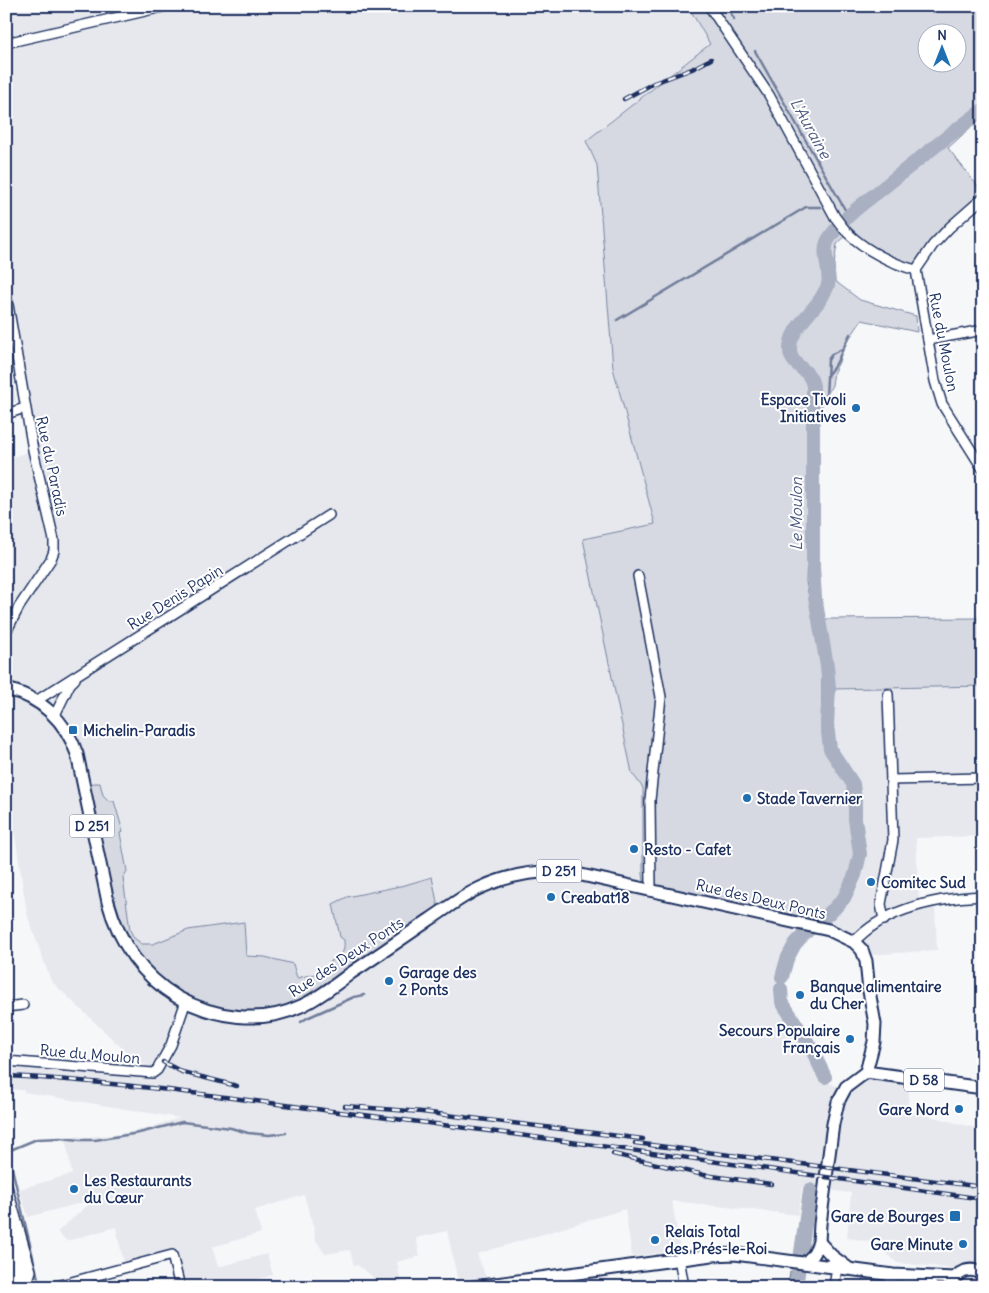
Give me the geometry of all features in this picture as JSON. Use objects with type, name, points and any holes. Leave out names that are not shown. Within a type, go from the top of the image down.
[{"type":"main road","name":"Rue des Deux Ponts","points":[[6,689],[33,700],[55,715],[70,735],[77,754],[108,902],[120,937],[133,957],[148,975],[164,988],[186,1001],[219,1014],[250,1017],[270,1016],[300,1007],[462,898],[507,877],[541,872],[568,872],[651,890],[829,930],[854,942]]},
{"type":"main road","points":[[805,1264],[818,1246],[836,1111],[846,1087],[866,1072],[874,1042],[875,1024],[866,961],[862,950],[854,942]]},
{"type":"main road","name":"D 58","points":[[866,1072],[983,1088]]},
{"type":"main road","points":[[6,1208],[11,1245],[20,1264],[26,1287]]},
{"type":"main road","points":[[818,1246],[833,1267]]},
{"type":"main road","points":[[818,1246],[850,1269]]},
{"type":"main road","points":[[473,1287],[679,1258],[735,1254],[892,1275],[932,1287]]},
{"type":"main road","points":[[20,1264],[21,1287]]},
{"type":"main road","points":[[912,1280],[940,1278],[952,1282],[963,1271],[977,1271],[983,1274]]},
{"type":"street","points":[[6,43],[167,6]]},
{"type":"street","points":[[709,6],[769,95],[835,217],[848,234],[859,243],[905,267],[916,270],[933,245],[983,198]]},
{"type":"street","name":"Rue du Moulon","points":[[916,270],[928,340],[942,404],[983,469]]},
{"type":"street","name":"Rue du Paradis","points":[[6,293],[33,450],[54,540],[54,551],[51,559],[19,607],[6,632]]},
{"type":"street","points":[[928,340],[983,330]]},
{"type":"street","points":[[6,414],[26,408]]},
{"type":"street","name":"Rue Denis Papin","points":[[33,700],[87,669],[329,515]]},
{"type":"street","points":[[638,576],[661,697],[650,800],[651,890]]},
{"type":"street","points":[[55,715],[70,684],[87,669]]},
{"type":"street","points":[[884,920],[881,904],[893,840],[888,694]]},
{"type":"street","points":[[891,780],[983,778]]},
{"type":"street","points":[[854,942],[862,934],[884,920],[935,900],[983,896]]},
{"type":"street","name":"Rue du Moulon","points":[[6,1061],[153,1073],[171,1045],[186,1001]]},
{"type":"street","points":[[6,1007],[23,1005]]},
{"type":"street","points":[[6,1183],[31,1271],[26,1287]]},
{"type":"street","points":[[11,1245],[16,1287]]},
{"type":"street","points":[[53,1287],[172,1255],[180,1287]]},
{"type":"street","points":[[679,1258],[684,1287]]},
{"type":"street","points":[[833,1267],[834,1287]]},
{"type":"street","points":[[889,1287],[892,1275]]},
{"type":"shaded area","points":[[6,6],[688,6],[710,44],[671,74],[672,79],[658,85],[586,141],[597,165],[613,368],[656,524],[583,539],[632,773],[643,788],[643,874],[646,896],[797,927],[778,972],[778,1002],[819,1078],[838,1087],[854,1089],[857,1084],[872,1079],[910,1084],[907,1110],[983,1130],[983,1271],[897,1263],[874,1242],[847,1238],[851,1193],[802,1187],[798,1215],[672,1201],[680,1250],[632,1257],[625,1209],[477,1254],[486,1277],[458,1281],[447,1231],[416,1238],[420,1256],[397,1262],[402,1287],[377,1287],[372,1276],[357,1265],[354,1266],[350,1250],[325,1254],[315,1239],[304,1195],[255,1210],[261,1233],[212,1247],[218,1267],[267,1254],[273,1275],[229,1287],[180,1287],[172,1256],[125,1269],[116,1227],[67,1241],[57,1232],[89,1204],[88,1201],[28,1217],[19,1189],[72,1174],[65,1136],[88,1137],[119,1134],[145,1129],[179,1118],[24,1092],[23,1090],[6,1089],[6,1068],[159,1076],[123,1049],[51,981],[27,914],[13,822],[13,749],[6,725],[6,459],[33,450],[6,293]]},
{"type":"shaded area","points":[[688,6],[983,6],[983,116],[948,148],[983,193],[983,198],[950,227],[916,270],[905,267],[848,234],[837,244],[834,265],[835,281],[860,300],[916,316],[917,332],[862,320],[842,349],[834,372],[832,385],[820,409],[819,443],[808,520],[806,582],[821,659],[821,729],[837,762],[853,784],[860,854],[855,875],[844,898],[817,924],[646,896],[643,874],[643,788],[632,773],[583,539],[655,524],[613,368],[597,165],[586,141],[710,44]]},
{"type":"shaded area","points":[[6,340],[16,402],[6,405]]},
{"type":"shaded area","points":[[983,618],[983,686],[832,689],[831,665],[823,619]]},
{"type":"shaded area","points":[[983,686],[983,836],[916,838],[919,899],[935,907],[937,950],[870,955],[857,937],[847,930],[830,925],[817,924],[834,909],[860,854],[855,819],[855,800],[847,775],[830,749],[832,689]]},
{"type":"shaded area","points":[[100,783],[103,795],[109,801],[114,801],[123,832],[120,833],[127,871],[123,878],[130,930],[134,938],[142,944],[153,944],[188,930],[244,922],[246,956],[265,957],[293,964],[297,978],[332,970],[330,961],[340,956],[343,951],[344,940],[340,937],[333,904],[347,897],[405,885],[432,877],[438,907],[303,999],[290,1005],[262,1012],[242,1012],[222,1009],[203,1003],[161,980],[146,965],[134,948],[125,929],[111,886],[89,785]]},
{"type":"water","points":[[790,1271],[803,1272],[800,1287],[788,1287]]},
{"type":"waterway","name":"L'Auraine","points":[[727,6],[734,19]]},
{"type":"waterway","name":"L'Auraine","points":[[755,51],[848,215]]},
{"type":"waterway","name":"Le Moulon","points":[[782,977],[787,959],[795,944],[844,898],[855,875],[860,854],[853,784],[830,749],[827,724],[829,688],[815,597],[813,567],[813,386],[808,375],[793,360],[790,350],[791,342],[797,328],[819,302],[828,286],[829,280],[825,251],[828,240],[834,232],[860,206],[983,110]]},
{"type":"waterway","points":[[617,320],[806,207],[820,207]]},
{"type":"waterway","points":[[828,374],[836,364],[850,334]]},
{"type":"waterway","points":[[813,407],[826,397],[828,360],[832,354],[842,349]]},
{"type":"waterway","name":"Le Moulon","points":[[781,989],[782,1002],[810,1046],[825,1077]]},
{"type":"waterway","points":[[301,1022],[354,997],[364,995]]},
{"type":"waterway","points":[[40,1287],[8,1151],[37,1139],[95,1140],[139,1133],[182,1122],[231,1128],[248,1133],[269,1135],[286,1133]]},
{"type":"waterway","name":"Le Moulon","points":[[796,1287],[810,1190]]},
{"type":"waterway","points":[[6,1270],[10,1287]]},
{"type":"railway","points":[[624,99],[654,83],[692,69],[711,59]]},
{"type":"railway","points":[[163,1062],[182,1072],[237,1086]]},
{"type":"railway","points":[[6,1076],[47,1078],[209,1095],[575,1142],[983,1199]]},
{"type":"railway","points":[[345,1106],[422,1112],[643,1139]]},
{"type":"railway","points":[[635,1143],[983,1187]]},
{"type":"railway","points":[[613,1154],[704,1175],[771,1184]]},
{"type":"place","name":"Espace Tivoli Initiatives","points":[[856,408]]},
{"type":"place","name":"Michelin-Paradis","points":[[73,730]]},
{"type":"place","name":"Stade Tavernier","points":[[747,798]]},
{"type":"place","name":"Resto - Cafet","points":[[634,849]]},
{"type":"place","name":"Comitec Sud","points":[[871,882]]},
{"type":"place","name":"Creabat18","points":[[551,897]]},
{"type":"place","name":"Garage des 2 Ponts","points":[[389,981]]},
{"type":"place","name":"Banque alimentaire du Cher","points":[[800,995]]},
{"type":"place","name":"Secours Populaire Français","points":[[850,1039]]},
{"type":"place","name":"Gare Nord","points":[[959,1109]]},
{"type":"place","name":"Les Restaurants du Cœur","points":[[74,1189]]},
{"type":"place","name":"Gare de Bourges","points":[[955,1216]]},
{"type":"place","name":"Relais Total des Prés-le-Roi","points":[[655,1240]]},
{"type":"place","name":"Gare Minute","points":[[963,1244]]}]
